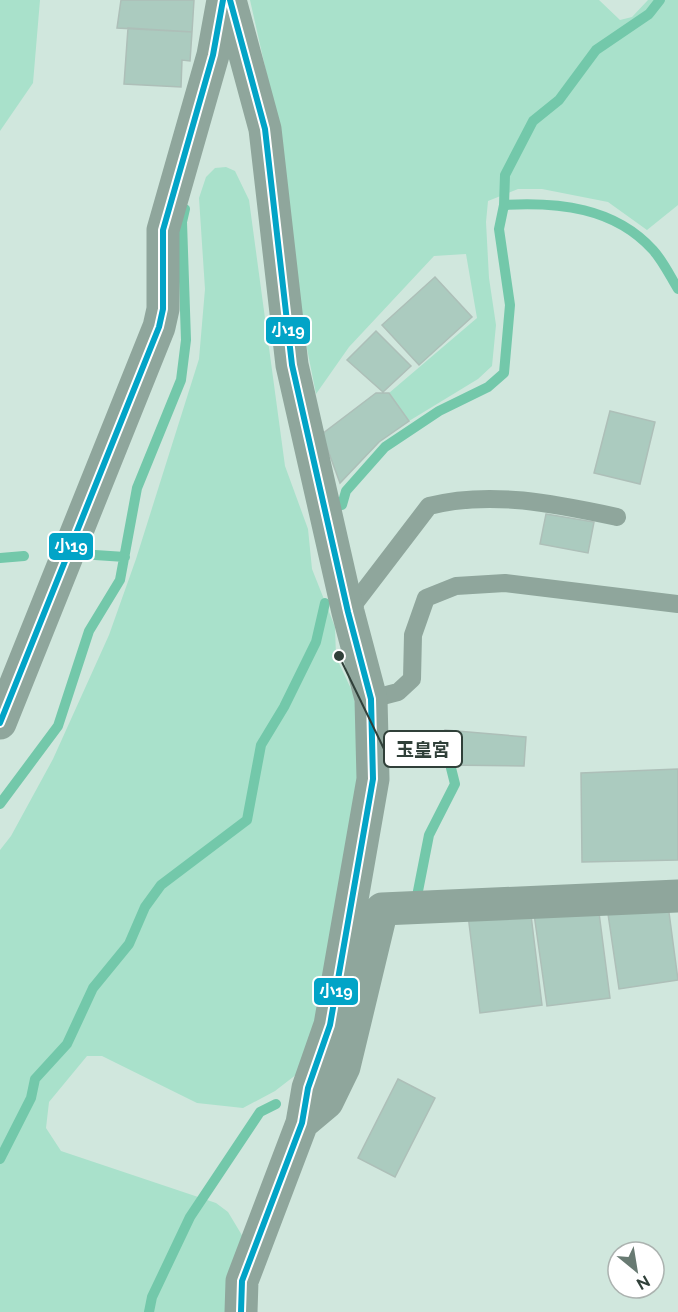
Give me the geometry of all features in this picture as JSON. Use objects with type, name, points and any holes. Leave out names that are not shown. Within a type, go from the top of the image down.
[{"type":"street","points":[[0,723],[159,327],[163,309],[163,230],[213,55],[222,0]]},
{"type":"street","points":[[230,0],[265,129],[292,365],[348,612],[371,699],[371,791],[330,1025],[308,1088],[302,1123],[242,1281],[241,1312]]},
{"type":"street","points":[[302,1123],[327,1102],[344,1067],[382,909],[678,897]]},
{"type":"lane","points":[[348,612],[429,506],[450,501],[537,500],[617,518]]},
{"type":"lane","points":[[371,699],[399,692],[412,679],[413,635],[426,598],[456,586],[505,583],[678,604]]},
{"type":"green space","points":[[0,0],[40,0],[33,83],[0,131]]},
{"type":"green space","points":[[250,0],[599,0],[620,20],[632,17],[648,0],[678,0],[678,205],[647,230],[608,202],[542,189],[518,189],[488,201],[486,222],[489,278],[496,325],[492,366],[478,379],[409,421],[389,393],[477,318],[466,254],[434,256],[349,347],[316,394],[284,232],[279,129]]},
{"type":"green space","points":[[226,167],[235,171],[249,200],[285,466],[308,529],[312,569],[335,627],[336,657],[353,693],[359,722],[356,817],[318,1016],[297,1074],[275,1091],[243,1108],[197,1103],[102,1056],[87,1056],[49,1102],[46,1128],[61,1151],[216,1203],[228,1212],[246,1242],[231,1312],[0,1312],[0,850],[11,836],[53,759],[109,635],[136,559],[199,359],[205,289],[199,198],[206,177],[215,168]]},
{"type":"building","points":[[121,0],[194,0],[192,32],[117,28]]},
{"type":"building","points":[[128,28],[192,32],[190,61],[182,60],[181,87],[124,84]]},
{"type":"building","points":[[435,277],[472,317],[419,365],[382,325]]},
{"type":"building","points":[[376,331],[411,366],[383,392],[347,360]]},
{"type":"building","points":[[376,393],[389,393],[409,421],[379,442],[340,483],[322,434]]},
{"type":"building","points":[[610,411],[655,422],[640,484],[594,473]]},
{"type":"building","points":[[546,514],[594,522],[588,553],[540,544]]},
{"type":"building","points":[[445,730],[526,737],[524,766],[444,765]]},
{"type":"building","points":[[678,769],[678,860],[582,862],[581,773]]},
{"type":"building","points":[[598,905],[610,998],[547,1006],[534,914]]},
{"type":"building","points":[[668,905],[678,980],[619,989],[608,914]]},
{"type":"building","points":[[530,907],[542,1005],[480,1013],[468,915]]},
{"type":"building","points":[[398,1079],[435,1098],[395,1177],[358,1158]]},
{"type":"waterway","points":[[342,505],[346,491],[385,447],[439,411],[488,387],[504,373],[510,305],[499,229],[504,205],[505,175],[533,121],[559,100],[596,50],[649,14],[660,0]]},
{"type":"waterway","points":[[504,205],[545,205],[584,210],[621,224],[653,250],[678,289]]},
{"type":"waterway","points":[[0,804],[58,726],[89,631],[120,580],[137,488],[181,380],[186,340],[182,222],[185,209]]},
{"type":"waterway","points":[[80,554],[125,557]]},
{"type":"waterway","points":[[0,558],[24,556]]},
{"type":"waterway","points":[[0,1159],[31,1098],[35,1079],[67,1044],[93,988],[129,944],[145,907],[161,885],[247,820],[261,745],[284,707],[316,642],[325,603]]},
{"type":"waterway","points":[[418,891],[429,835],[455,784],[451,768]]},
{"type":"waterway","points":[[149,1312],[152,1297],[190,1217],[260,1112],[276,1104]]},
{"type":"transit line","name":"小19","points":[[0,723],[159,327],[163,309],[163,230],[213,55],[223,0]]},
{"type":"transit line","name":"小19","points":[[230,0],[265,129],[292,365],[348,612],[371,699],[373,779],[330,1025],[308,1088],[302,1123],[242,1281],[241,1312]]},
{"type":"place","name":"玉皇宮","points":[[339,656]]}]
